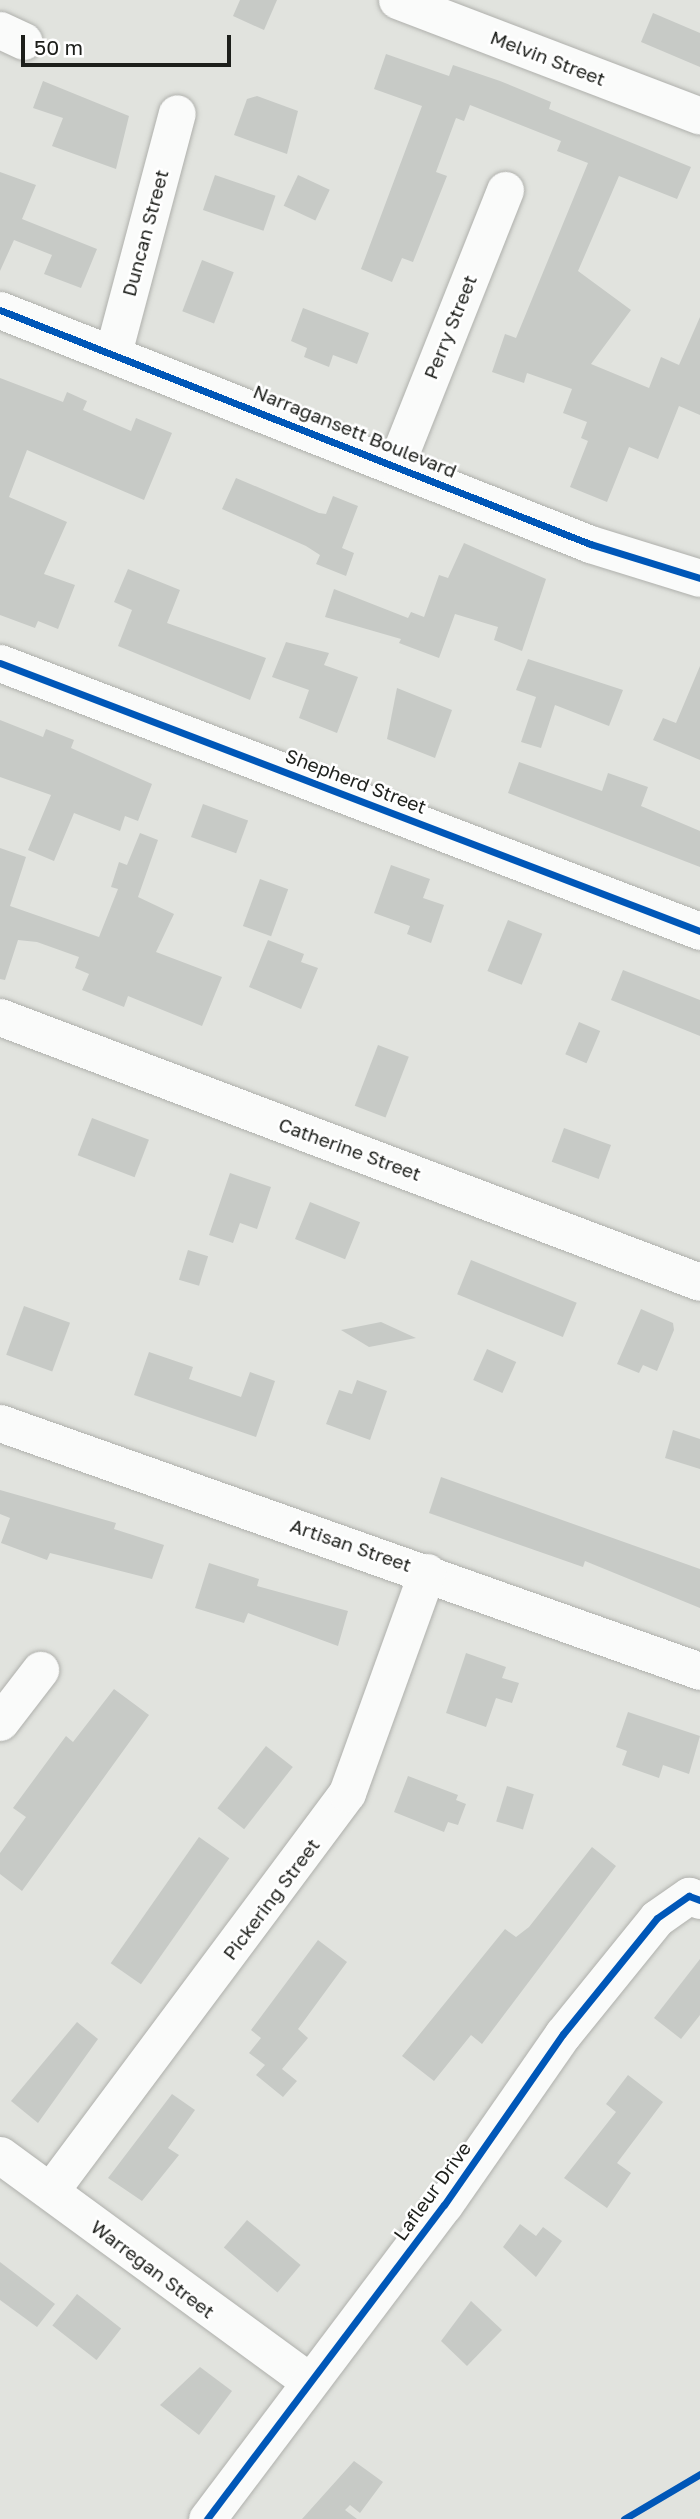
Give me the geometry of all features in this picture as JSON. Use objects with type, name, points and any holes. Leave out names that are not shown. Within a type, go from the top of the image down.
[{"type":"street","name":"Melvin Street","points":[[397,0],[700,116]]},
{"type":"street","name":"Duncan Street","points":[[113,353],[177,113]]},
{"type":"street","name":"Perry Street","points":[[396,464],[505,190]]},
{"type":"street","name":"Narragansett Boulevard","points":[[0,310],[396,464],[590,544],[700,578]]},
{"type":"street","name":"Shepherd Street","points":[[0,663],[700,931]]},
{"type":"street","name":"Catherine Street","points":[[0,1017],[700,1282]]},
{"type":"street","name":"Artisan Street","points":[[0,1423],[427,1572],[700,1671]]},
{"type":"street","name":"Pickering Street","points":[[51,2190],[347,1793],[427,1572]]},
{"type":"street","points":[[0,1722],[40,1670]]},
{"type":"street","name":"Lafleur Drive","points":[[207,2519],[307,2380],[444,2205],[563,2034],[657,1918],[697,1899]]},
{"type":"street","name":"Warregan Street","points":[[0,2155],[307,2380]]},
{"type":"building","points":[[240,0],[277,0],[264,30],[233,16]]},
{"type":"building","points":[[653,13],[700,33],[700,67],[641,42]]},
{"type":"building","points":[[386,54],[449,76],[453,65],[500,81],[551,102],[549,109],[691,167],[677,199],[619,176],[578,271],[631,310],[591,364],[649,388],[661,357],[679,365],[700,317],[700,415],[679,406],[658,459],[629,447],[607,502],[570,487],[588,441],[581,438],[587,422],[563,413],[572,389],[527,373],[524,383],[492,372],[505,334],[516,338],[588,163],[557,151],[561,141],[470,105],[464,121],[456,118],[436,172],[447,176],[413,262],[402,258],[392,282],[361,269],[422,106],[374,89]]},
{"type":"building","points":[[43,81],[129,116],[116,169],[52,146],[63,118],[33,108]]},
{"type":"building","points":[[257,96],[298,111],[287,154],[234,135],[247,99]]},
{"type":"building","points":[[0,172],[36,185],[22,219],[97,249],[81,288],[44,274],[52,255],[14,240],[0,271]]},
{"type":"building","points":[[215,175],[276,196],[263,231],[203,210]]},
{"type":"building","points":[[298,175],[330,190],[315,221],[284,206]]},
{"type":"building","points":[[202,260],[234,272],[214,324],[182,311]]},
{"type":"building","points":[[303,308],[369,333],[357,364],[333,355],[329,367],[304,357],[307,348],[291,341]]},
{"type":"building","points":[[0,378],[63,402],[67,392],[87,401],[83,410],[131,431],[136,418],[172,433],[144,500],[27,450],[9,497],[67,522],[44,574],[75,585],[58,629],[38,621],[35,628],[0,615]]},
{"type":"building","points":[[236,478],[319,513],[326,514],[333,496],[358,506],[342,548],[354,553],[346,576],[316,564],[320,555],[306,546],[222,509]]},
{"type":"building","points":[[464,543],[546,579],[522,651],[494,640],[498,627],[455,614],[439,658],[399,643],[401,639],[325,617],[334,589],[408,618],[411,612],[424,617],[439,575],[448,578]]},
{"type":"building","points":[[128,569],[180,590],[167,623],[266,658],[250,700],[118,646],[132,610],[114,602]]},
{"type":"building","points":[[286,642],[329,653],[324,665],[358,677],[337,733],[299,718],[309,690],[272,677]]},
{"type":"building","points":[[528,659],[623,690],[609,726],[555,705],[541,748],[521,742],[536,697],[516,690]]},
{"type":"building","points":[[700,666],[700,760],[653,740],[663,718],[676,723]]},
{"type":"building","points":[[397,688],[452,710],[435,758],[387,739]]},
{"type":"building","points":[[0,720],[43,737],[46,729],[74,740],[71,748],[152,784],[138,821],[125,816],[120,831],[74,813],[54,861],[28,850],[51,795],[0,777]]},
{"type":"building","points":[[519,762],[602,791],[608,773],[648,787],[641,806],[700,831],[700,867],[508,793]]},
{"type":"building","points":[[203,804],[248,820],[236,853],[191,837]]},
{"type":"building","points":[[140,833],[158,840],[138,897],[174,914],[156,952],[222,977],[202,1026],[128,996],[124,1007],[82,990],[89,974],[75,968],[79,957],[37,942],[18,940],[5,980],[0,979],[0,848],[26,857],[10,906],[99,937],[118,889],[111,887],[119,862],[127,865]]},
{"type":"building","points":[[391,865],[430,879],[423,898],[444,905],[431,943],[407,934],[410,926],[374,913]]},
{"type":"building","points":[[260,879],[288,889],[271,936],[243,926]]},
{"type":"building","points":[[508,920],[542,934],[522,985],[487,971]]},
{"type":"building","points":[[268,940],[304,954],[301,962],[318,968],[301,1009],[249,987]]},
{"type":"building","points":[[623,970],[700,1000],[700,1036],[611,1000]]},
{"type":"building","points":[[579,1022],[600,1031],[586,1063],[565,1054]]},
{"type":"building","points":[[378,1045],[409,1057],[386,1118],[355,1106]]},
{"type":"building","points":[[92,1118],[149,1140],[135,1177],[78,1155]]},
{"type":"building","points":[[564,1128],[611,1145],[599,1179],[552,1162]]},
{"type":"building","points":[[230,1173],[271,1187],[257,1229],[240,1223],[233,1243],[209,1235]]},
{"type":"building","points":[[310,1202],[360,1222],[345,1259],[295,1239]]},
{"type":"building","points":[[188,1250],[208,1256],[199,1286],[179,1280]]},
{"type":"building","points":[[471,1260],[577,1303],[563,1337],[457,1294]]},
{"type":"building","points":[[24,1306],[70,1323],[52,1372],[6,1355]]},
{"type":"building","points":[[641,1309],[673,1323],[674,1330],[657,1371],[643,1365],[639,1373],[617,1364]]},
{"type":"building","points":[[381,1322],[416,1338],[369,1347],[341,1330]]},
{"type":"building","points":[[487,1349],[516,1362],[502,1393],[473,1380]]},
{"type":"building","points":[[149,1352],[193,1367],[189,1379],[241,1397],[250,1372],[275,1381],[256,1437],[134,1395]]},
{"type":"building","points":[[357,1380],[387,1391],[370,1440],[326,1424],[339,1390],[352,1394]]},
{"type":"building","points":[[673,1430],[700,1439],[700,1469],[665,1458]]},
{"type":"building","points":[[441,1477],[700,1569],[700,1608],[585,1561],[583,1567],[429,1513]]},
{"type":"building","points":[[0,1490],[116,1523],[114,1529],[164,1545],[152,1579],[50,1553],[47,1560],[1,1543],[10,1518],[0,1514]]},
{"type":"building","points":[[209,1563],[259,1579],[257,1586],[348,1611],[338,1646],[248,1613],[244,1623],[195,1608]]},
{"type":"building","points":[[466,1653],[506,1667],[502,1678],[519,1683],[512,1703],[496,1698],[486,1727],[446,1713]]},
{"type":"building","points":[[114,1689],[149,1715],[22,1891],[0,1874],[0,1853],[26,1817],[13,1808],[66,1736],[73,1742]]},
{"type":"building","points":[[628,1712],[700,1736],[689,1774],[663,1765],[659,1778],[622,1765],[627,1751],[616,1747]]},
{"type":"building","points":[[266,1746],[293,1767],[244,1829],[217,1808]]},
{"type":"building","points":[[408,1776],[458,1795],[456,1800],[466,1804],[458,1825],[448,1822],[444,1832],[394,1812]]},
{"type":"building","points":[[507,1786],[534,1794],[523,1830],[496,1821]]},
{"type":"building","points":[[199,1837],[229,1858],[141,1984],[111,1963]]},
{"type":"building","points":[[592,1847],[616,1866],[482,2044],[471,2035],[434,2081],[402,2056],[505,1929],[516,1937],[529,1927]]},
{"type":"building","points":[[318,1940],[347,1962],[298,2029],[308,2038],[282,2069],[297,2081],[283,2097],[256,2075],[265,2065],[249,2053],[261,2038],[251,2030]]},
{"type":"building","points":[[700,1959],[700,2015],[681,2039],[654,2018]]},
{"type":"building","points":[[77,2022],[98,2039],[38,2123],[11,2101]]},
{"type":"building","points":[[628,2075],[663,2102],[617,2163],[631,2173],[607,2208],[564,2178],[616,2112],[606,2104]]},
{"type":"building","points":[[172,2094],[195,2110],[168,2148],[179,2155],[142,2201],[108,2178]]},
{"type":"building","points":[[247,2220],[301,2265],[277,2293],[224,2248]]},
{"type":"building","points":[[520,2224],[536,2236],[543,2227],[562,2241],[536,2277],[503,2247]]},
{"type":"building","points":[[0,2262],[55,2304],[37,2327],[0,2300]]},
{"type":"building","points":[[77,2294],[121,2328],[97,2360],[52,2326]]},
{"type":"building","points":[[471,2301],[502,2330],[467,2366],[441,2341]]},
{"type":"building","points":[[200,2367],[232,2391],[199,2435],[160,2405]]},
{"type":"building","points":[[354,2461],[383,2482],[360,2513],[350,2505],[345,2510],[357,2519],[302,2519]]},
{"type":"cycle path","points":[[0,310],[590,544],[700,578]]},
{"type":"cycle path","points":[[0,663],[700,931]]},
{"type":"cycle path","points":[[207,2519],[444,2205],[563,2034],[657,1918],[689,1896],[700,1900]]},
{"type":"cycle path","points":[[624,2519],[700,2474]]}]
